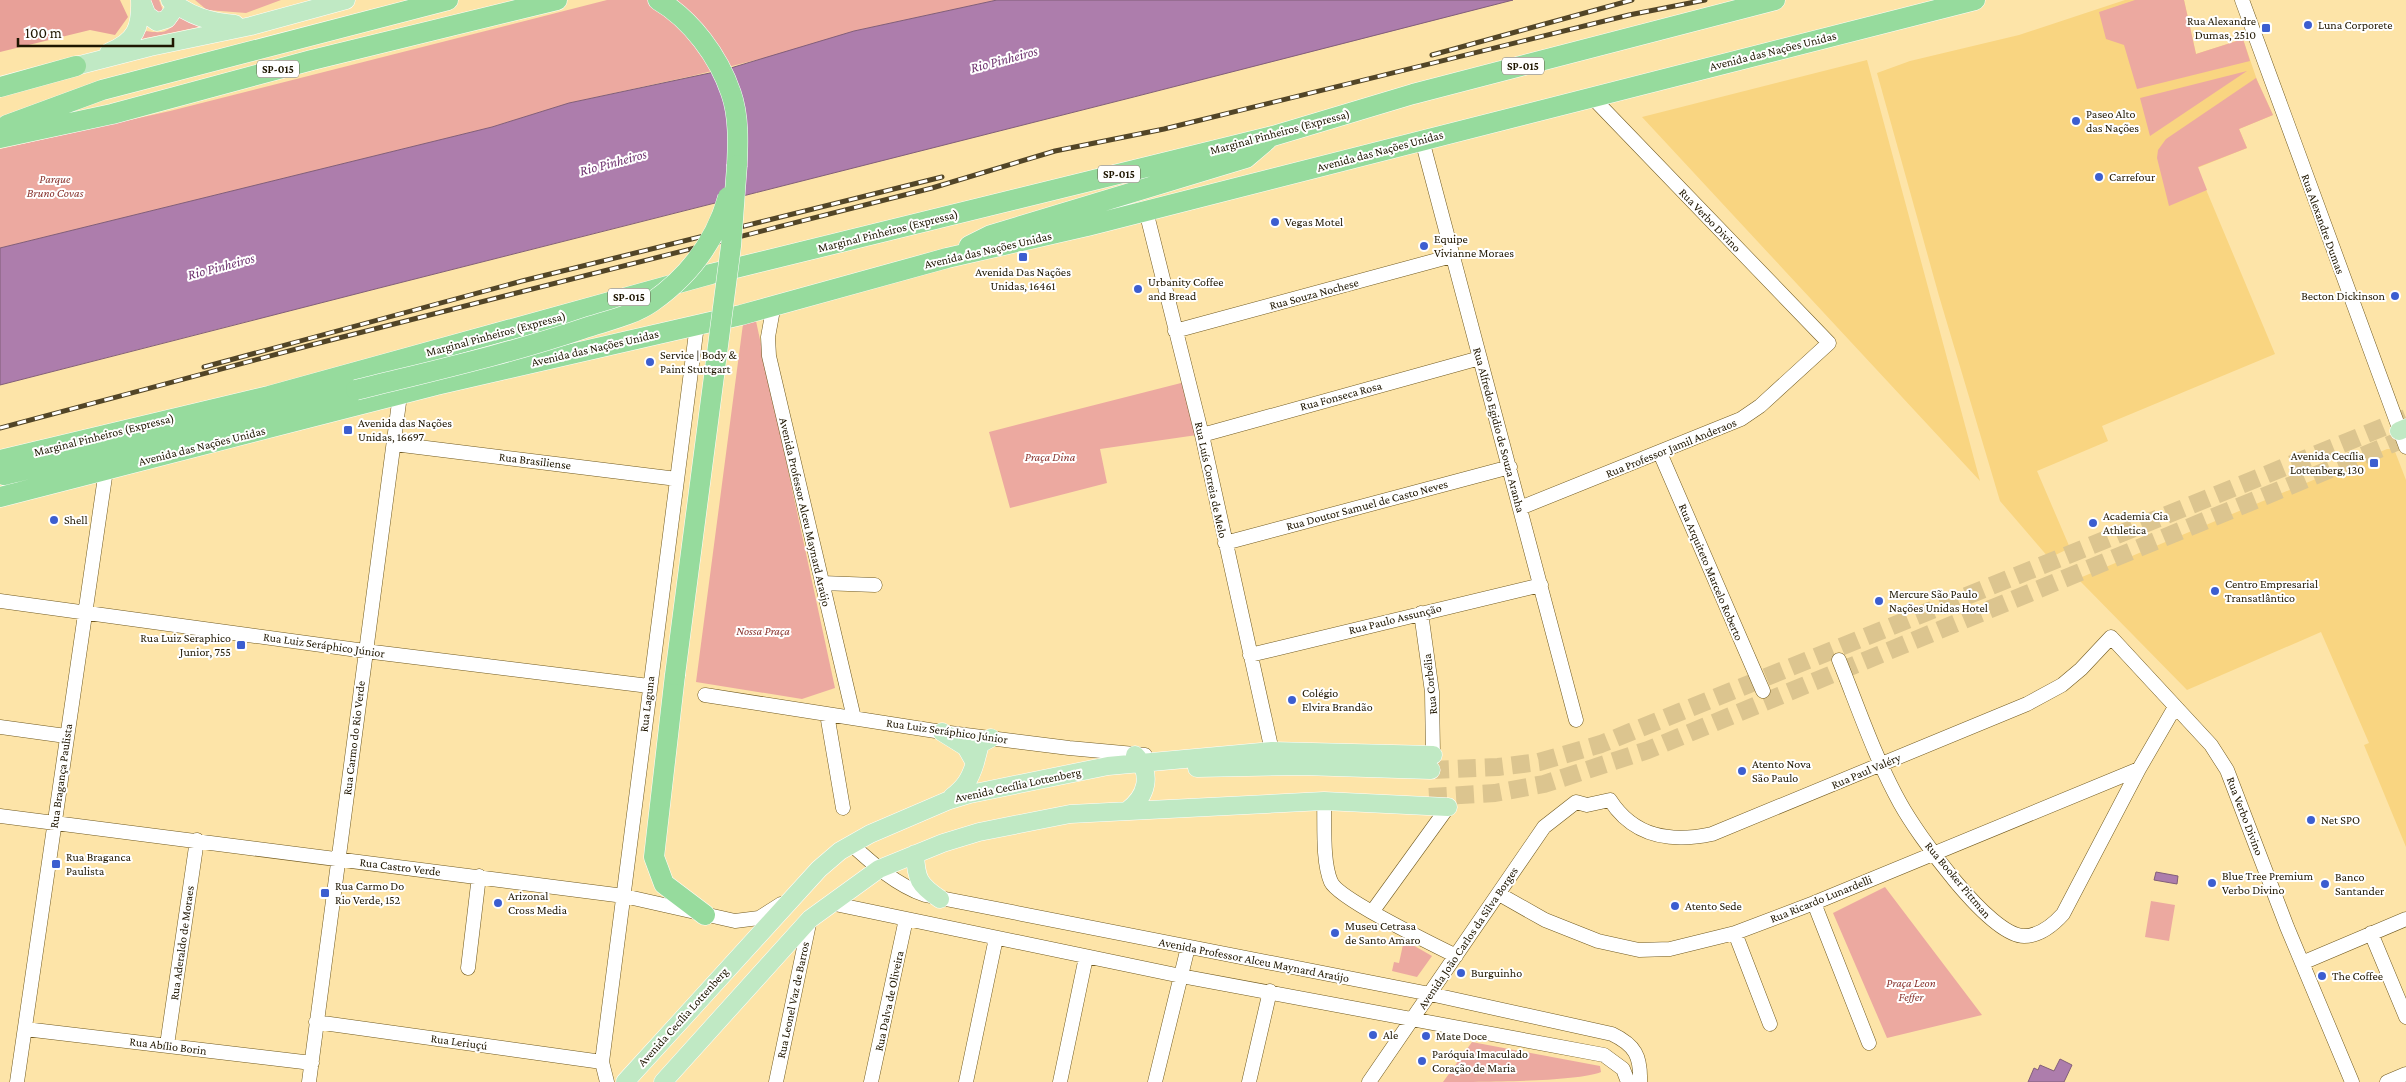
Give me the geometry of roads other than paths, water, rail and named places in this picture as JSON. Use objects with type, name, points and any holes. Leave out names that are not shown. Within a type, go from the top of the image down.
[{"type":"highway","points":[[0,127],[102,90],[448,0]]},
{"type":"highway","name":"SP-015","points":[[0,138],[112,114],[312,60],[557,0]]},
{"type":"highway","points":[[658,0],[693,29],[718,63],[731,93],[737,122],[738,165],[731,246],[668,733],[654,857],[664,884],[705,915]]},
{"type":"highway","name":"Marginal Pinheiros (Expressa)","points":[[0,460],[269,396],[711,274],[1273,136],[1414,94],[1775,0]]},
{"type":"highway","name":"Avenida das Nações Unidas","points":[[0,497],[400,395],[697,325],[947,258],[1146,211],[1591,96],[1975,0]]},
{"type":"highway","points":[[0,87],[76,66]]},
{"type":"highway","points":[[947,258],[991,235],[1246,158],[1273,136]]},
{"type":"highway","points":[[0,474],[4,475],[197,430],[521,349],[635,312],[652,302],[682,278],[709,242],[724,214],[738,165]]},
{"type":"main road","points":[[140,0],[147,16],[157,22],[167,19],[173,2],[203,20],[251,26]]},
{"type":"main road","points":[[76,66],[115,49],[128,41],[134,34],[141,19],[140,0]]},
{"type":"main road","points":[[76,66],[150,47],[251,26],[346,0]]},
{"type":"main road","points":[[942,732],[966,747],[975,763]]},
{"type":"main road","points":[[946,801],[963,789],[969,780],[980,744],[991,738]]},
{"type":"main road","points":[[1140,762],[1272,751],[1432,762]]},
{"type":"main road","points":[[1140,762],[1302,766],[1432,762]]},
{"type":"main road","points":[[1126,811],[1142,797],[1140,762]]},
{"type":"main road","name":"Avenida Cecília Lottenberg","points":[[625,1082],[792,897],[819,870],[851,844],[884,826],[946,801],[1108,766],[1140,762]]},
{"type":"main road","points":[[1183,807],[1230,796],[1289,793],[1430,797]]},
{"type":"main road","points":[[662,1082],[810,919],[879,870],[915,854],[979,832],[1060,815],[1183,807],[1324,802],[1448,807]]},
{"type":"main road","points":[[915,854],[918,880],[922,886],[940,899]]},
{"type":"street","name":"Rua Alexandre Dumas","points":[[2242,0],[2403,429],[2406,447]]},
{"type":"street","name":"Rua Verbo Divino","points":[[1591,96],[1829,343]]},
{"type":"street","name":"Rua Alfredo Egidio de Souza Aranha","points":[[1422,140],[1576,720]]},
{"type":"street","name":"Rua Luís Correia de Melo","points":[[1146,211],[1202,435],[1224,543],[1272,751]]},
{"type":"street","name":"Rua Souza Nochese","points":[[1175,331],[1452,256]]},
{"type":"street","name":"Avenida Professor Alceu Maynard Araújo","points":[[774,304],[768,337],[769,356],[854,718]]},
{"type":"street","name":"Rua Laguna","points":[[607,1082],[602,1062],[697,325]]},
{"type":"street","name":"Rua Professor Jamil Anderaos","points":[[1520,508],[1742,419],[1760,406],[1829,343]]},
{"type":"street","name":"Rua Fonseca Rosa","points":[[1202,435],[1480,358]]},
{"type":"street","name":"Rua Carmo do Rio Verde","points":[[310,1082],[316,1022],[400,395]]},
{"type":"street","name":"Rua Brasiliense","points":[[394,444],[677,479]]},
{"type":"street","name":"Rua Arquiteto Marcelo Roberto","points":[[1660,453],[1763,691]]},
{"type":"street","name":"Rua Doutor Samuel de Casto Neves","points":[[1224,543],[1510,467]]},
{"type":"street","name":"Rua Bragança Paulista","points":[[17,1082],[106,470]]},
{"type":"street","points":[[822,583],[876,585]]},
{"type":"street","name":"Rua Paulo Assunção","points":[[1250,655],[1541,585]]},
{"type":"street","name":"Rua Luiz Seráphico Júnior","points":[[0,601],[365,651],[649,686]]},
{"type":"street","name":"Rua Corbélia","points":[[1421,613],[1432,692],[1432,762]]},
{"type":"street","name":"Rua Verbo Divino","points":[[2111,637],[2211,745],[2227,770],[2302,963],[2352,1082]]},
{"type":"street","name":"Rua Paul Valéry","points":[[1576,802],[1587,805],[1610,800],[1623,818],[1644,832],[1671,837],[1700,836],[1750,819],[2027,704],[2062,685],[2081,669],[2111,637]]},
{"type":"street","name":"Rua Booker Pittman","points":[[1839,660],[1900,803],[1933,853],[1978,907],[1999,927],[2023,936],[2036,935],[2054,923],[2072,901],[2139,769],[2175,707]]},
{"type":"street","name":"Rua Luiz Seráphico Júnior","points":[[705,694],[1140,762]]},
{"type":"street","points":[[827,714],[843,808]]},
{"type":"street","points":[[0,727],[66,736]]},
{"type":"street","name":"Rua Ricardo Lunardelli","points":[[1499,894],[1567,930],[1598,941],[1639,950],[1670,949],[1735,933],[1814,903],[2139,769]]},
{"type":"street","points":[[1324,802],[1327,864],[1332,884],[1372,912],[1456,956]]},
{"type":"street","name":"Avenida João Carlos da Silva Borges","points":[[1369,1082],[1544,827],[1576,802]]},
{"type":"street","points":[[1372,912],[1448,807]]},
{"type":"street","name":"Rua Castro Verde","points":[[0,816],[624,896],[736,921],[752,920],[771,912],[792,897]]},
{"type":"street","name":"Rua Aderaldo de Moraes","points":[[167,1045],[197,840]]},
{"type":"street","name":"Avenida Professor Alceu Maynard Araújo","points":[[851,844],[879,870],[911,889],[940,899],[1430,994],[1612,1034],[1626,1040]]},
{"type":"street","points":[[468,968],[479,876]]},
{"type":"street","points":[[830,903],[1181,976],[1270,991],[1604,1056],[1623,1069],[1628,1082]]},
{"type":"street","points":[[1814,903],[1869,1043]]},
{"type":"street","name":"Rua Leonel Vaz de Barros","points":[[776,1082],[810,919]]},
{"type":"street","name":"Rua Dalva de Oliveira","points":[[871,1082],[906,919]]},
{"type":"street","points":[[2302,963],[2406,919]]},
{"type":"street","points":[[1735,933],[1770,1024]]},
{"type":"street","points":[[2371,933],[2406,1017]]},
{"type":"street","points":[[966,1082],[996,938]]},
{"type":"street","points":[[1155,1082],[1188,947]]},
{"type":"street","points":[[1060,1082],[1086,957]]},
{"type":"street","points":[[1249,1082],[1270,991]]},
{"type":"street","name":"Rua Leriuçú","points":[[316,1022],[602,1062]]},
{"type":"street","name":"Rua Abílio Borin","points":[[25,1029],[312,1064]]},
{"type":"street","points":[[1616,1063],[1625,1050],[1626,1040]]},
{"type":"street","points":[[1626,1040],[1640,1060],[1639,1082]]},
{"type":"street","points":[[2387,1082],[2406,1074]]},
{"type":"water","name":"Rio Pinheiros","points":[[997,0],[1513,0],[0,385],[0,248],[492,127],[569,103],[724,70],[854,31]]},
{"type":"water","points":[[2156,872],[2178,876],[2177,884],[2154,880]]},
{"type":"water","points":[[2060,1059],[2072,1065],[2064,1082],[2028,1082],[2034,1068],[2038,1070],[2040,1065],[2054,1071]]},
{"type":"tunnel","points":[[1431,770],[1498,767],[1539,762],[1601,744],[2406,418]]},
{"type":"tunnel","points":[[1429,797],[1495,793],[1544,784],[1648,750],[2406,438]]},
{"type":"railway","points":[[1432,55],[1632,0]]},
{"type":"railway","points":[[0,428],[315,344],[932,188],[1055,151],[1164,129],[1629,15],[1705,0]]},
{"type":"railway","points":[[204,367],[522,281],[942,177]]},
{"type":"place","name":"Luna Corporete","points":[[2308,25]]},
{"type":"place","name":"Rua Alexandre Dumas, 2510","points":[[2266,28]]},
{"type":"place","name":"Paseo Alto das Nações","points":[[2076,121]]},
{"type":"place","name":"Carrefour","points":[[2099,177]]},
{"type":"place","name":"Vegas Motel","points":[[1275,222]]},
{"type":"place","name":"Equipe Vivianne Moraes","points":[[1424,246]]},
{"type":"place","name":"Avenida Das Nações Unidas, 16461","points":[[1023,257]]},
{"type":"place","name":"Urbanity Coffee and Bread","points":[[1138,289]]},
{"type":"place","name":"Becton Dickinson","points":[[2395,296]]},
{"type":"place","name":"Service | Body & Paint Stuttgart","points":[[650,362]]},
{"type":"place","name":"Avenida das Nações Unidas, 16697","points":[[348,430]]},
{"type":"place","name":"Avenida Cecília Lottenberg, 130","points":[[2374,463]]},
{"type":"place","name":"Shell","points":[[54,520]]},
{"type":"place","name":"Academia Cia Athletica","points":[[2093,523]]},
{"type":"place","name":"Centro Empresarial Transatlântico","points":[[2215,591]]},
{"type":"place","name":"Mercure São Paulo Nações Unidas Hotel","points":[[1879,601]]},
{"type":"place","name":"Rua Luiz Seraphico Junior, 755","points":[[241,645]]},
{"type":"place","name":"Colégio Elvira Brandão","points":[[1292,700]]},
{"type":"place","name":"Atento Nova São Paulo","points":[[1742,771]]},
{"type":"place","name":"Net SPO","points":[[2311,820]]},
{"type":"place","name":"Rua Braganca Paulista","points":[[56,864]]},
{"type":"place","name":"Blue Tree Premium Verbo Divino","points":[[2212,883]]},
{"type":"place","name":"Banco Santander","points":[[2325,884]]},
{"type":"place","name":"Rua Carmo Do Rio Verde, 152","points":[[325,893]]},
{"type":"place","name":"Arizonal Cross Media","points":[[498,903]]},
{"type":"place","name":"Atento Sede","points":[[1675,906]]},
{"type":"place","name":"Museu Cetrasa de Santo Amaro","points":[[1335,933]]},
{"type":"place","name":"Burguinho","points":[[1461,973]]},
{"type":"place","name":"The Coffee","points":[[2322,976]]},
{"type":"place","name":"Ale","points":[[1373,1035]]},
{"type":"place","name":"Mate Doce","points":[[1426,1036]]},
{"type":"place","name":"Paróquia Imaculado Coração de Maria","points":[[1422,1061]]},
{"type":"park label","name":"Parque Bruno Covas","points":[[55,186]]},
{"type":"park label","name":"Praça Dina","points":[[1050,457]]},
{"type":"park label","name":"Nossa Praça","points":[[763,631]]},
{"type":"park label","name":"Praça Leon Feffer","points":[[1911,990]]}]
